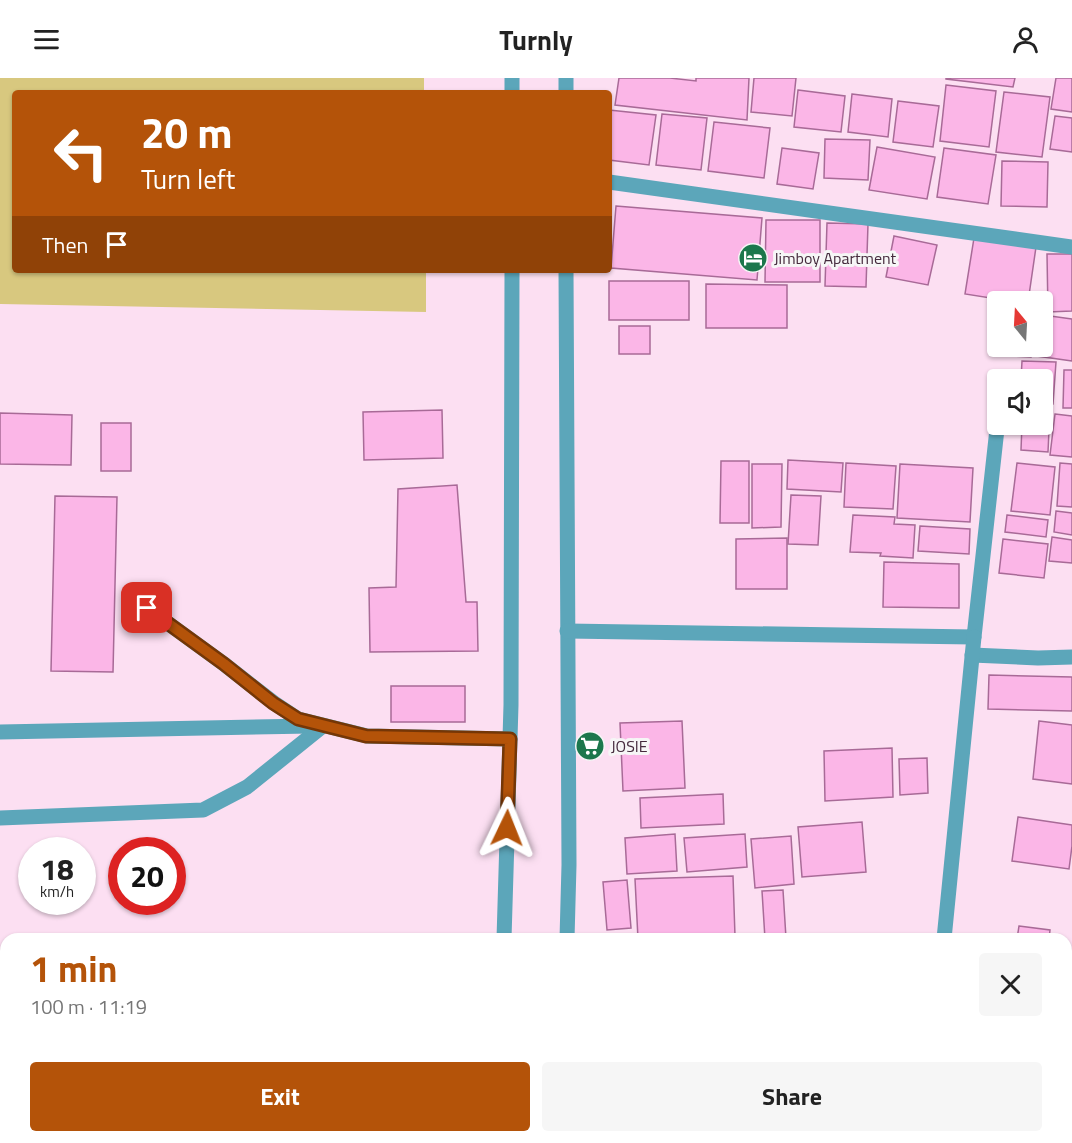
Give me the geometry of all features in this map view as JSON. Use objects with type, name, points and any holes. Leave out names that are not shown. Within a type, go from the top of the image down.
[{"type":"street","points":[[612,182],[1072,247]]},
{"type":"street","points":[[504,933],[510,739],[512,273]]},
{"type":"street","points":[[566,273],[569,865],[567,933]]},
{"type":"street","points":[[945,933],[996,435]]},
{"type":"street","points":[[147,608],[273,703],[298,719],[366,736],[510,739]]},
{"type":"street","points":[[567,631],[974,637]]},
{"type":"street","points":[[972,655],[1072,657]]},
{"type":"street","points":[[0,732],[323,726]]},
{"type":"street","points":[[0,818],[203,810],[247,787],[323,726]]},
{"type":"shaded area","points":[[0,78],[424,78],[424,90],[12,90],[12,273],[426,273],[426,312],[0,304]]},
{"type":"building","points":[[619,78],[670,78],[696,81],[696,78],[749,78],[747,120],[615,105]]},
{"type":"building","points":[[754,78],[796,78],[792,116],[751,112]]},
{"type":"building","points":[[946,78],[1015,78],[1013,87]]},
{"type":"building","points":[[1056,78],[1072,78],[1072,112],[1051,109]]},
{"type":"building","points":[[946,85],[996,91],[989,147],[940,141]]},
{"type":"building","points":[[798,90],[845,96],[841,132],[794,127]]},
{"type":"building","points":[[1004,92],[1050,97],[1042,157],[996,152]]},
{"type":"building","points":[[852,94],[892,99],[888,137],[848,132]]},
{"type":"building","points":[[898,101],[939,106],[933,147],[893,142]]},
{"type":"building","points":[[612,110],[656,115],[649,165],[612,160]]},
{"type":"building","points":[[662,114],[707,118],[701,170],[656,165]]},
{"type":"building","points":[[1055,116],[1072,118],[1072,152],[1050,149]]},
{"type":"building","points":[[714,122],[770,128],[764,178],[708,171]]},
{"type":"building","points":[[825,139],[870,140],[868,180],[824,178]]},
{"type":"building","points":[[877,147],[935,157],[927,199],[869,190]]},
{"type":"building","points":[[782,148],[819,153],[813,189],[777,184]]},
{"type":"building","points":[[944,148],[996,155],[988,204],[937,197]]},
{"type":"building","points":[[1002,161],[1048,162],[1047,207],[1001,206]]},
{"type":"building","points":[[616,206],[762,218],[757,280],[612,268]]},
{"type":"building","points":[[766,220],[820,220],[820,282],[765,282]]},
{"type":"building","points":[[827,223],[868,224],[866,287],[825,286]]},
{"type":"building","points":[[894,236],[937,245],[928,285],[886,277]]},
{"type":"building","points":[[974,238],[1036,247],[1030,291],[987,291],[987,297],[965,294]]},
{"type":"building","points":[[1047,254],[1072,254],[1072,311],[1053,312],[1053,291],[1048,291]]},
{"type":"building","points":[[609,281],[689,281],[689,320],[609,320]]},
{"type":"building","points":[[706,284],[787,285],[787,328],[706,328]]},
{"type":"building","points":[[1053,316],[1072,319],[1072,361],[1044,357],[1053,357]]},
{"type":"building","points":[[619,326],[650,326],[650,354],[619,354]]},
{"type":"building","points":[[1022,361],[1056,362],[1053,404],[1053,369],[1022,369]]},
{"type":"building","points":[[1064,370],[1072,370],[1072,408],[1063,408]]},
{"type":"building","points":[[442,410],[443,458],[364,460],[363,412]]},
{"type":"building","points":[[0,413],[72,415],[71,465],[0,464]]},
{"type":"building","points":[[1055,414],[1072,416],[1072,457],[1050,455]]},
{"type":"building","points":[[101,423],[131,423],[131,471],[101,471]]},
{"type":"building","points":[[1022,435],[1049,435],[1048,452],[1021,450]]},
{"type":"building","points":[[788,460],[843,463],[841,492],[787,489]]},
{"type":"building","points":[[721,461],[749,461],[749,523],[720,523]]},
{"type":"building","points":[[846,463],[896,466],[893,509],[844,507]]},
{"type":"building","points":[[1017,463],[1055,467],[1050,515],[1011,511]]},
{"type":"building","points":[[1060,463],[1072,464],[1072,507],[1057,506]]},
{"type":"building","points":[[752,464],[782,464],[781,527],[752,528]]},
{"type":"building","points":[[900,464],[973,468],[970,522],[897,518]]},
{"type":"building","points":[[457,485],[466,602],[477,602],[478,651],[370,652],[369,588],[396,587],[398,489]]},
{"type":"building","points":[[791,495],[821,496],[818,545],[788,544]]},
{"type":"building","points":[[55,496],[117,497],[113,672],[51,671]]},
{"type":"building","points":[[1056,511],[1072,513],[1072,535],[1054,532]]},
{"type":"building","points":[[853,515],[895,517],[894,524],[915,525],[913,558],[880,556],[881,553],[850,552]]},
{"type":"building","points":[[1007,515],[1048,520],[1046,537],[1005,532]]},
{"type":"building","points":[[920,526],[970,529],[969,554],[918,551]]},
{"type":"building","points":[[1052,537],[1072,540],[1072,563],[1049,561]]},
{"type":"building","points":[[787,538],[787,589],[736,589],[736,539]]},
{"type":"building","points":[[1003,539],[1048,544],[1044,578],[999,573]]},
{"type":"building","points":[[884,562],[959,564],[959,608],[883,607]]},
{"type":"building","points":[[989,675],[1072,677],[1072,711],[988,709]]},
{"type":"building","points":[[391,686],[465,686],[465,722],[391,722]]},
{"type":"building","points":[[682,721],[685,788],[623,791],[620,723]]},
{"type":"building","points":[[1039,721],[1072,725],[1072,784],[1033,779]]},
{"type":"building","points":[[892,748],[893,797],[825,801],[824,751]]},
{"type":"building","points":[[927,758],[928,793],[900,795],[899,759]]},
{"type":"building","points":[[723,794],[724,824],[641,828],[640,798]]},
{"type":"building","points":[[1018,817],[1072,825],[1069,869],[1012,861]]},
{"type":"building","points":[[862,822],[866,872],[802,877],[798,827]]},
{"type":"building","points":[[675,834],[677,871],[627,874],[625,838]]},
{"type":"building","points":[[745,834],[747,867],[687,872],[684,838]]},
{"type":"building","points":[[791,836],[794,884],[755,888],[751,839]]},
{"type":"building","points":[[733,876],[735,933],[638,933],[635,879]]},
{"type":"building","points":[[627,880],[631,928],[607,930],[603,882]]},
{"type":"building","points":[[783,890],[786,933],[765,933],[762,891]]},
{"type":"building","points":[[1019,926],[1050,930],[1050,933],[1018,933]]},
{"type":"place","name":"Jimboy Apartment","points":[[753,258]]},
{"type":"place","name":"JOSIE","points":[[590,746]]},
{"type":"route","points":[[147,608],[273,703],[298,719],[366,736],[510,739],[507,828]]}]
